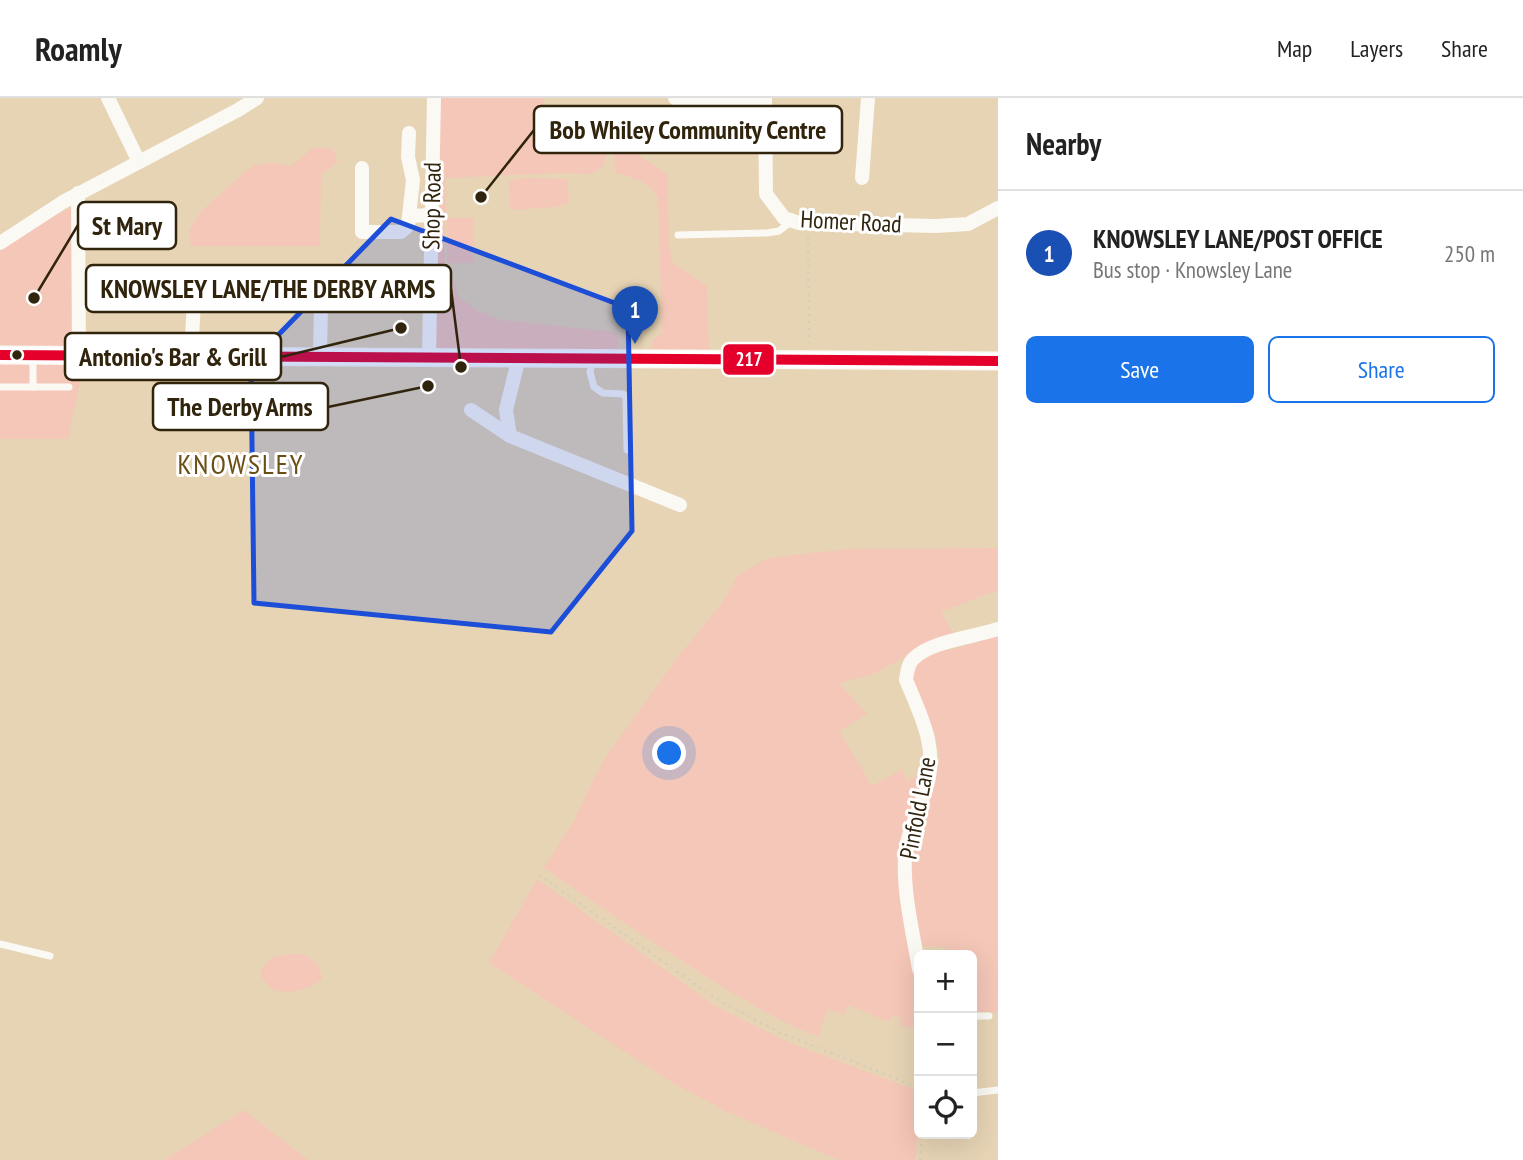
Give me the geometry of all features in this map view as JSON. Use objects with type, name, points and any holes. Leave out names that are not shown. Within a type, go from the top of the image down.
[{"type":"main road","points":[[0,355],[998,360]]},
{"type":"street","points":[[108,98],[139,162]]},
{"type":"street","points":[[0,243],[78,193],[239,110],[257,98]]},
{"type":"street","name":"Shop Road","points":[[429,356],[434,98]]},
{"type":"street","points":[[675,98],[679,101],[765,100]]},
{"type":"street","points":[[862,178],[868,98]]},
{"type":"street","name":"Homer Road","points":[[765,100],[766,194],[784,218],[808,223],[936,226],[968,223],[998,208]]},
{"type":"street","points":[[362,168],[362,232],[401,232],[408,226],[413,180],[408,157],[409,132]]},
{"type":"street","points":[[78,193],[79,355]]},
{"type":"street","points":[[409,216],[432,215]]},
{"type":"street","points":[[191,355],[194,302],[199,295],[212,295],[314,296],[321,303],[320,356]]},
{"type":"street","points":[[510,436],[506,410],[519,357]]},
{"type":"street","points":[[471,410],[510,436],[680,505]]},
{"type":"street","name":"Pinfold Lane","points":[[916,950],[908,900],[905,855],[908,838],[927,787],[930,751],[926,729],[906,680],[907,672],[912,660],[932,647],[998,629]]},
{"type":"lane","points":[[678,235],[767,233],[779,231],[793,220]]},
{"type":"lane","points":[[33,355],[33,387]]},
{"type":"lane","points":[[592,357],[590,372],[594,387],[603,393],[623,394],[626,397],[626,450]]},
{"type":"lane","points":[[0,387],[69,387]]},
{"type":"lane","points":[[0,944],[50,956]]},
{"type":"lane","points":[[977,1016],[989,1016]]},
{"type":"lane","points":[[977,1092],[998,1090]]},
{"type":"path","points":[[808,223],[809,358]]},
{"type":"path","points":[[540,875],[718,1000],[779,1032],[914,1086]]},
{"type":"path","points":[[920,1160],[922,1139]]},
{"type":"highlighted area","points":[[391,219],[628,308],[632,531],[551,632],[254,603],[251,363]]},
{"type":"shaded area","points":[[439,98],[544,98],[548,129],[606,152],[604,166],[590,174],[446,178],[445,261],[460,298],[478,311],[501,320],[616,332],[619,339],[618,347],[614,350],[435,350]]},
{"type":"shaded area","points":[[314,147],[333,149],[338,162],[321,174],[320,246],[191,246],[189,232],[200,212],[253,165],[274,163],[291,166]]},
{"type":"shaded area","points":[[619,149],[633,151],[668,175],[669,246],[673,263],[707,286],[709,351],[650,352],[653,340],[662,333],[658,197],[640,180],[616,173],[613,153]]},
{"type":"shaded area","points":[[567,179],[569,203],[556,207],[510,210],[509,180]]},
{"type":"shaded area","points":[[75,206],[73,348],[0,348],[0,248],[40,223]]},
{"type":"shaded area","points":[[447,218],[474,218],[474,263],[447,263]]},
{"type":"shaded area","points":[[84,362],[68,439],[0,439],[0,363]]},
{"type":"shaded area","points":[[998,548],[998,590],[941,612],[954,634],[873,674],[839,683],[867,714],[839,731],[872,786],[902,769],[907,780],[923,774],[922,784],[907,821],[914,1027],[907,1028],[899,1024],[901,1019],[893,1015],[889,1022],[848,1005],[844,1015],[828,1009],[818,1037],[725,988],[544,868],[574,821],[607,755],[680,654],[719,607],[739,574],[768,558],[848,549]]},
{"type":"shaded area","points":[[998,636],[998,1012],[977,1012],[977,950],[946,950],[946,947],[920,946],[908,865],[910,850],[940,759],[936,737],[910,676],[921,659],[932,650],[951,650]]},
{"type":"shaded area","points":[[537,879],[717,1007],[790,1043],[913,1089],[916,1160],[839,1160],[725,1111],[673,1083],[489,963]]},
{"type":"shaded area","points":[[301,954],[316,963],[322,980],[288,992],[272,988],[265,982],[260,973],[268,962],[282,955]]},
{"type":"shaded area","points":[[244,1110],[308,1160],[164,1160]]},
{"type":"transit line","name":"217","points":[[0,355],[998,361]]},
{"type":"place","name":"Bob Whiley Community Centre","points":[[481,197]]},
{"type":"place","name":"St Mary","points":[[34,298]]},
{"type":"place","name":"Antonio's Bar & Grill","points":[[401,328]]},
{"type":"place","name":"KNOWSLEY LANE/POST OFFICE","points":[[635,344]]},
{"type":"place","name":"KNOWSLEY LANE/THE DERBY ARMS","points":[[461,367]]},
{"type":"place","name":"The Derby Arms","points":[[428,386]]},
{"type":"district","name":"KNOWSLEY","points":[[241,464]]}]
